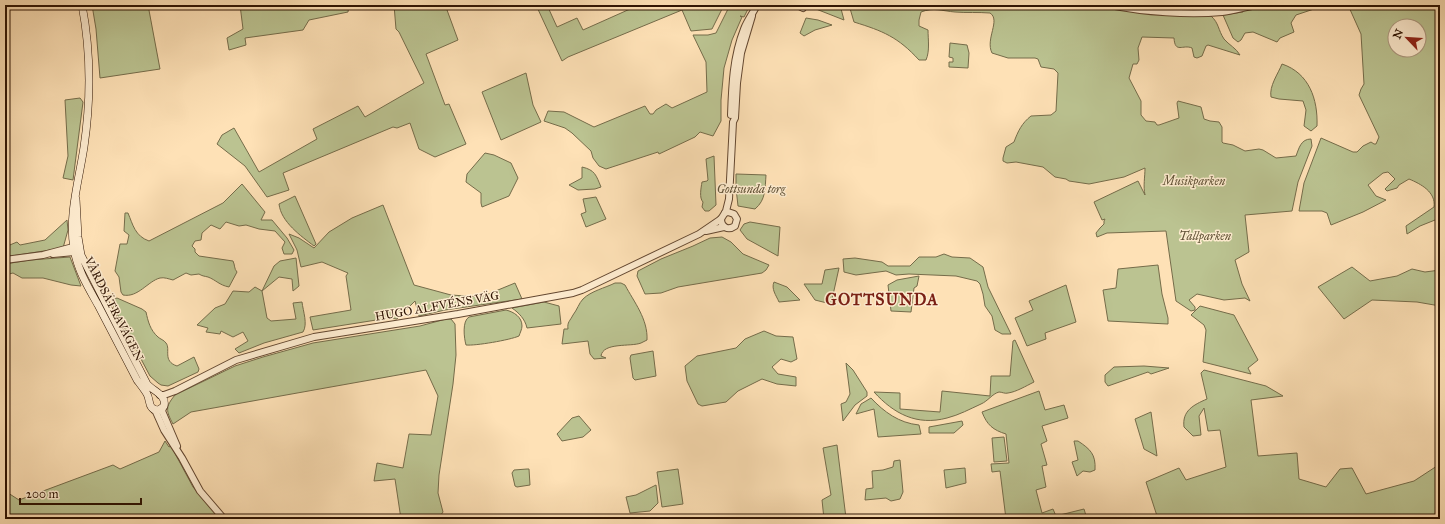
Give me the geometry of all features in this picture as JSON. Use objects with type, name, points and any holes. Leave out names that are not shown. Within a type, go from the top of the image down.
[{"type":"main road","name":"VÅRDSÄTRAVÄGEN","points":[[82,5],[88,40],[90,82],[86,134],[76,199],[72,215],[80,272],[137,380],[148,396],[148,401]]},
{"type":"main road","name":"VÅRDSÄTRAVÄGEN","points":[[77,249],[147,384],[158,394]]},
{"type":"main road","points":[[158,394],[163,397],[164,405],[159,410],[150,407],[148,401],[150,397],[158,394]]},
{"type":"street","points":[[726,215],[736,217],[736,224],[731,228],[724,226],[721,222],[726,215],[729,199],[733,122],[735,118],[737,82],[741,53],[752,16],[757,5]]},
{"type":"street","points":[[1110,5],[1146,10],[1192,12],[1220,12],[1258,5]]},
{"type":"street","name":"HUGO ALFVÉNS VÄG","points":[[699,234],[726,215]]},
{"type":"street","name":"HUGO ALFVÉNS VÄG","points":[[158,394],[164,395],[175,391],[236,360],[314,338],[458,314],[577,291],[699,234],[724,226]]},
{"type":"street","points":[[5,260],[77,249]]},
{"type":"street","name":"HUGO ALFVÉNS VÄG","points":[[164,405],[175,391]]},
{"type":"street","points":[[164,405],[162,411],[182,458]]},
{"type":"street","points":[[153,409],[200,491],[224,519]]},
{"type":"green space","points":[[92,5],[148,5],[160,69],[100,78],[96,29]]},
{"type":"green space","points":[[240,5],[349,5],[348,12],[309,20],[303,30],[245,38],[246,45],[229,50],[227,38],[243,29]]},
{"type":"green space","points":[[394,5],[457,5],[447,10],[458,40],[426,54],[445,105],[449,104],[466,144],[435,157],[419,149],[410,123],[397,128],[393,127],[283,173],[289,190],[267,197],[245,166],[217,144],[222,135],[234,128],[259,172],[317,139],[313,129],[358,106],[365,117],[424,83],[399,32],[396,29]]},
{"type":"green space","points":[[536,5],[547,5],[557,27],[577,18],[583,30],[639,5],[724,5],[712,29],[691,31],[682,10],[568,57],[562,61]]},
{"type":"green space","points":[[730,5],[750,5],[744,17],[740,16],[742,17],[732,40],[724,68],[721,121],[713,136],[700,132],[695,137],[659,154],[658,152],[606,169],[599,166],[593,158],[591,151],[572,133],[565,128],[544,121],[548,111],[564,112],[594,127],[645,106],[650,114],[653,114],[656,110],[666,104],[672,108],[707,92],[706,62],[693,35],[708,35],[716,33]]},
{"type":"green space","points":[[823,5],[840,5],[844,20],[816,9]]},
{"type":"green space","points":[[849,5],[1200,5],[1193,16],[1211,16],[1216,21],[1224,39],[1237,50],[1240,55],[1208,45],[1206,46],[1202,56],[1197,58],[1194,57],[1192,48],[1180,48],[1176,46],[1174,38],[1142,37],[1138,48],[1139,60],[1137,64],[1133,64],[1129,78],[1141,101],[1141,115],[1146,121],[1155,122],[1159,125],[1179,118],[1178,101],[1201,107],[1204,119],[1219,122],[1222,127],[1223,143],[1233,145],[1245,151],[1259,149],[1263,150],[1276,158],[1296,156],[1299,147],[1303,142],[1311,139],[1312,146],[1298,182],[1292,211],[1245,215],[1249,252],[1235,260],[1242,284],[1250,301],[1245,298],[1224,300],[1197,294],[1189,300],[1195,307],[1195,310],[1191,311],[1176,301],[1166,231],[1107,233],[1097,237],[1096,233],[1104,224],[1105,219],[1102,220],[1094,202],[1138,181],[1145,195],[1145,168],[1124,177],[1089,184],[1055,177],[1043,167],[1016,162],[1007,163],[1003,161],[1006,147],[1014,142],[1025,121],[1031,116],[1051,115],[1056,111],[1058,73],[1054,69],[1041,67],[1038,59],[1035,58],[1008,58],[992,53],[990,42],[994,20],[990,13],[934,10],[921,12],[919,26],[928,30],[928,49],[926,60],[919,60],[897,40],[873,28],[854,22]]},
{"type":"green space","points":[[1240,5],[1326,5],[1296,15],[1291,23],[1294,32],[1280,38],[1277,42],[1253,32],[1245,33],[1238,42],[1233,38],[1223,15],[1243,12]]},
{"type":"green space","points":[[1348,5],[1440,5],[1440,218],[1420,226],[1407,234],[1406,226],[1434,207],[1433,197],[1423,186],[1409,179],[1397,188],[1387,191],[1385,189],[1395,179],[1388,172],[1383,173],[1368,185],[1376,196],[1386,200],[1363,212],[1331,225],[1327,213],[1322,211],[1299,211],[1304,183],[1321,138],[1353,152],[1357,152],[1363,146],[1371,142],[1376,144],[1379,137],[1359,95],[1364,84],[1361,34]]},
{"type":"green space","points":[[806,18],[832,25],[815,30],[804,36],[800,33]]},
{"type":"green space","points":[[950,43],[967,45],[969,53],[968,68],[949,67],[949,62],[953,62],[953,58],[949,57]]},
{"type":"green space","points":[[1282,64],[1299,74],[1310,88],[1316,106],[1317,116],[1317,126],[1311,131],[1304,126],[1306,110],[1303,101],[1271,97],[1271,89]]},
{"type":"green space","points":[[526,73],[533,105],[541,122],[501,140],[482,92]]},
{"type":"green space","points":[[80,98],[83,102],[73,180],[63,178],[68,156],[65,100]]},
{"type":"green space","points":[[485,153],[494,155],[511,163],[518,178],[509,196],[482,207],[481,193],[466,182],[467,174]]},
{"type":"green space","points":[[714,156],[716,205],[709,211],[705,211],[702,207],[702,182],[708,180],[706,159]]},
{"type":"green space","points":[[582,167],[592,171],[598,179],[601,187],[595,189],[578,190],[569,185],[582,178]]},
{"type":"green space","name":"Gottsunda torg","points":[[736,174],[766,175],[763,198],[755,209],[738,206]]},
{"type":"green space","points":[[242,184],[265,212],[261,220],[272,220],[287,238],[294,250],[292,254],[284,254],[282,248],[285,242],[275,231],[259,229],[246,225],[239,226],[226,222],[220,229],[211,225],[202,233],[201,240],[195,241],[192,246],[199,256],[233,261],[237,272],[229,287],[199,274],[191,275],[186,273],[173,280],[160,278],[138,292],[123,295],[121,292],[119,277],[115,271],[120,244],[127,244],[129,235],[124,231],[125,213],[128,213],[133,226],[138,233],[144,239],[149,241],[223,203]]},
{"type":"green space","points":[[295,196],[316,244],[314,246],[292,228],[283,217],[279,204]]},
{"type":"green space","points":[[596,197],[606,219],[586,227],[581,214],[586,212],[583,199]]},
{"type":"green space","points":[[383,205],[414,285],[451,295],[481,297],[515,283],[522,299],[445,310],[419,316],[415,301],[397,319],[389,318],[313,330],[310,317],[351,310],[346,276],[348,273],[322,262],[301,267],[297,250],[289,234],[299,238],[314,248],[329,232],[352,218]]},
{"type":"green space","points":[[67,220],[68,230],[63,248],[5,257],[5,247],[17,242],[20,245],[45,240]]},
{"type":"green space","points":[[750,222],[780,227],[778,256],[747,239],[740,230],[744,224]]},
{"type":"green space","points":[[722,237],[731,242],[743,254],[769,265],[766,270],[762,273],[678,287],[661,293],[645,294],[637,276],[638,271],[661,259],[710,238]]},
{"type":"green space","points":[[944,254],[952,257],[970,258],[983,267],[988,287],[1011,334],[1002,334],[995,330],[992,316],[985,306],[980,284],[977,281],[956,276],[909,274],[896,275],[886,271],[856,275],[844,272],[843,259],[855,258],[882,262],[888,266],[910,266],[919,257],[936,257]]},
{"type":"green space","points":[[70,257],[81,286],[43,278],[22,278],[13,273],[5,275],[5,264],[30,260]]},
{"type":"green space","points":[[296,258],[299,286],[293,291],[292,279],[279,277],[262,291],[274,266],[280,261]]},
{"type":"green space","points":[[1158,265],[1168,324],[1108,321],[1103,290],[1116,288],[1118,269]]},
{"type":"green space","points":[[1352,267],[1370,281],[1397,276],[1412,269],[1425,272],[1440,270],[1440,306],[1417,302],[1372,300],[1344,319],[1318,287]]},
{"type":"green space","points":[[839,268],[831,304],[815,300],[804,284],[822,284],[825,270]]},
{"type":"green space","points":[[919,276],[917,286],[914,288],[911,312],[891,311],[888,285],[897,280]]},
{"type":"green space","points":[[774,282],[787,287],[800,300],[779,302],[773,290]]},
{"type":"green space","points":[[615,283],[625,285],[636,304],[643,318],[647,332],[647,340],[636,344],[612,347],[603,352],[601,356],[606,358],[594,359],[590,354],[588,341],[562,344],[564,329],[568,329],[569,322],[580,302],[586,296]]},
{"type":"green space","points":[[1066,285],[1076,322],[1045,333],[1046,339],[1027,346],[1015,318],[1033,310],[1029,301]]},
{"type":"green space","points":[[255,287],[262,291],[267,318],[271,321],[296,319],[293,303],[302,302],[305,321],[303,332],[264,343],[239,353],[235,349],[248,341],[243,332],[233,337],[221,331],[220,334],[206,332],[208,328],[197,325],[215,308],[225,304],[233,291],[249,292]]},
{"type":"green space","points":[[117,298],[146,312],[151,328],[167,346],[168,358],[172,364],[177,366],[194,357],[199,369],[198,372],[168,386],[161,385],[150,376],[114,308],[112,300]]},
{"type":"green space","points":[[544,302],[559,306],[561,324],[527,328],[521,316],[512,308]]},
{"type":"green space","points":[[1200,306],[1234,315],[1258,360],[1248,368],[1251,374],[1203,362],[1206,330],[1204,325],[1191,315]]},
{"type":"green space","points":[[506,310],[515,314],[521,320],[522,327],[519,336],[477,345],[466,345],[464,326],[469,317]]},
{"type":"green space","points":[[451,319],[455,324],[456,355],[439,475],[438,493],[443,512],[438,519],[401,519],[395,479],[374,481],[377,463],[403,468],[409,434],[431,435],[438,396],[426,370],[191,412],[173,424],[169,416],[168,406],[175,395],[235,366],[313,343],[420,326]]},
{"type":"green space","points":[[764,331],[776,336],[793,337],[797,359],[791,362],[781,359],[772,367],[778,374],[796,377],[796,386],[777,384],[762,379],[738,391],[726,402],[702,406],[698,404],[687,381],[685,366],[697,356],[736,348],[745,339]]},
{"type":"green space","points":[[1015,340],[1034,382],[1021,389],[1011,392],[999,392],[983,403],[956,415],[936,420],[916,419],[898,412],[874,392],[900,393],[900,409],[940,412],[942,391],[990,396],[991,376],[1010,376],[1013,341]]},
{"type":"green space","points":[[653,351],[656,376],[635,380],[633,378],[630,358],[631,355]]},
{"type":"green space","points":[[846,363],[853,370],[867,392],[867,396],[855,405],[843,421],[841,404],[846,402],[850,394]]},
{"type":"green space","points":[[1144,366],[1169,368],[1151,374],[1148,372],[1108,386],[1105,382],[1105,375],[1114,367]]},
{"type":"green space","points":[[1204,370],[1266,386],[1283,396],[1251,400],[1258,456],[1297,453],[1299,479],[1326,487],[1340,469],[1352,468],[1366,494],[1414,481],[1440,464],[1440,519],[1158,519],[1146,482],[1179,468],[1186,480],[1226,467],[1220,430],[1208,431],[1204,408],[1199,416],[1201,435],[1193,436],[1184,427],[1185,417],[1190,409],[1207,399],[1201,373]]},
{"type":"green space","points":[[1039,391],[1045,410],[1064,405],[1068,418],[1042,426],[1047,441],[1041,444],[1047,465],[1042,466],[1046,487],[1036,490],[1042,513],[1053,509],[1056,516],[1084,509],[1087,519],[1006,519],[1000,471],[992,472],[991,464],[1009,463],[1006,434],[997,431],[991,426],[982,412]]},
{"type":"green space","points":[[871,398],[892,416],[905,422],[919,425],[921,434],[878,437],[874,409],[856,414],[861,404]]},
{"type":"green space","points":[[1151,412],[1157,456],[1144,449],[1135,419]]},
{"type":"green space","points":[[579,416],[591,430],[583,437],[562,441],[557,434],[572,418]]},
{"type":"green space","points":[[962,421],[963,425],[954,433],[929,433],[929,427]]},
{"type":"green space","points":[[1004,437],[1007,461],[994,462],[992,438]]},
{"type":"green space","points":[[165,441],[169,447],[171,446],[193,487],[220,519],[5,519],[5,491],[19,500],[113,465],[120,469],[159,452]]},
{"type":"green space","points":[[1074,441],[1078,441],[1091,452],[1095,464],[1095,470],[1090,472],[1083,471],[1077,476],[1072,462],[1078,460]]},
{"type":"green space","points":[[837,445],[846,518],[853,519],[824,519],[822,500],[831,495],[823,448]]},
{"type":"green space","points":[[900,460],[903,492],[900,499],[891,501],[886,498],[865,500],[866,489],[873,488],[872,471],[893,467],[894,461]]},
{"type":"green space","points":[[965,468],[966,483],[946,488],[944,470]]},
{"type":"green space","points":[[529,469],[530,485],[515,486],[512,473],[514,470]]},
{"type":"green space","points":[[678,469],[683,504],[662,507],[657,472]]},
{"type":"green space","points":[[656,485],[658,503],[650,511],[630,513],[626,497],[636,495]]},
{"type":"district","name":"GOTTSUNDA","points":[[882,299]]},
{"type":"park label","name":"Musikparken","points":[[1194,181]]},
{"type":"park label","name":"Tallparken","points":[[1205,236]]}]
